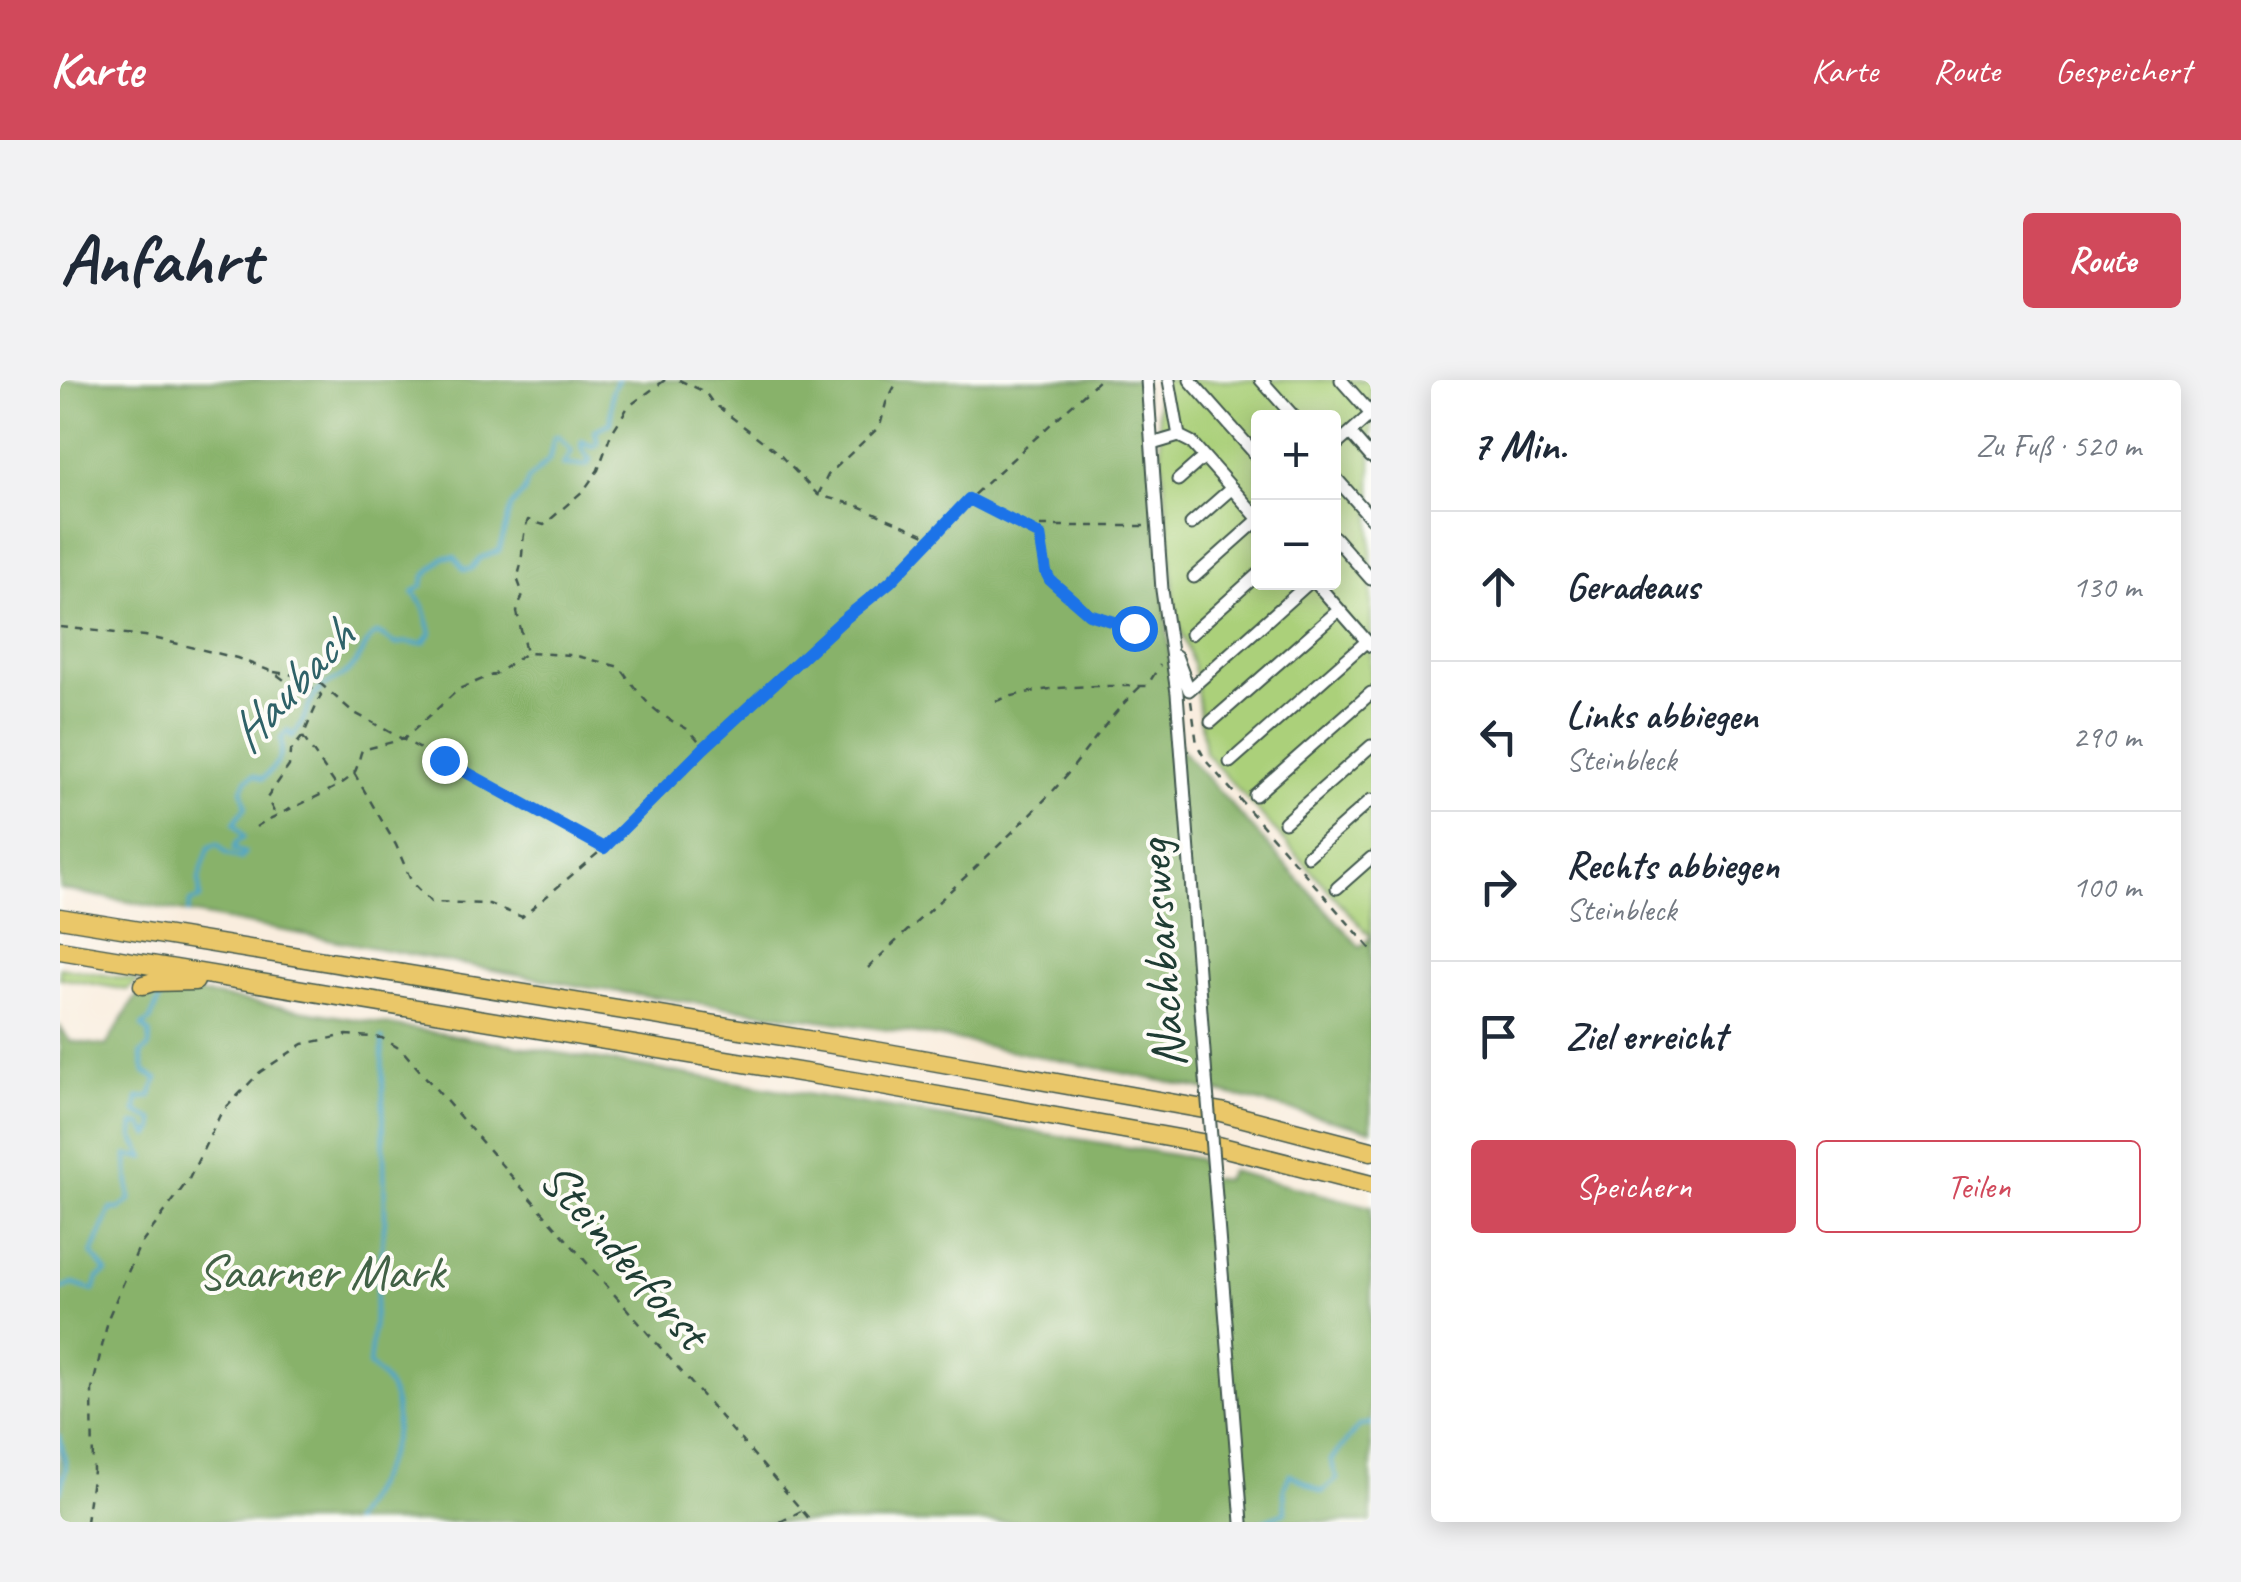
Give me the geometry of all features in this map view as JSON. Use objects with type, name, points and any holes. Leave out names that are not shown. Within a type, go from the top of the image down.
[{"type":"highway","points":[[60,918],[1202,1108],[1371,1150]]},
{"type":"highway","points":[[60,950],[871,1084],[1199,1143],[1371,1185]]},
{"type":"highway","points":[[143,985],[231,980]]},
{"type":"lane","name":"Nachbarsweg","points":[[1147,380],[1162,590],[1177,694],[1242,1522]]},
{"type":"lane","points":[[1169,380],[1180,436]]},
{"type":"lane","points":[[1190,380],[1251,449]]},
{"type":"lane","points":[[1261,380],[1288,410]]},
{"type":"lane","points":[[1341,380],[1371,414],[1341,440]]},
{"type":"lane","points":[[1350,432],[1371,457]]},
{"type":"lane","points":[[1152,444],[1180,436],[1191,442],[1251,509]]},
{"type":"lane","points":[[1178,480],[1204,457]]},
{"type":"lane","points":[[1341,484],[1371,518]]},
{"type":"lane","points":[[1192,524],[1232,488]]},
{"type":"lane","points":[[1194,577],[1251,524]]},
{"type":"lane","points":[[1341,545],[1371,579]]},
{"type":"lane","points":[[1191,634],[1251,580]]},
{"type":"lane","points":[[1170,642],[1189,690],[1304,590]]},
{"type":"lane","points":[[1230,762],[1369,644],[1320,590]]},
{"type":"lane","points":[[1211,722],[1339,610]]},
{"type":"lane","points":[[1255,795],[1371,693]]},
{"type":"lane","points":[[1285,822],[1371,746]]},
{"type":"lane","points":[[1308,856],[1371,800]]},
{"type":"lane","points":[[1337,888],[1371,858]]},
{"type":"path","points":[[526,653],[517,612],[523,594],[517,578],[528,520],[544,525],[584,490],[598,470],[611,434],[628,407],[665,381],[677,380],[706,392],[712,402],[778,453],[818,495],[859,506],[932,538]]},
{"type":"path","points":[[818,495],[828,475],[880,426],[898,380]]},
{"type":"path","points":[[354,774],[388,830],[412,883],[431,902],[489,904],[522,917],[604,848],[704,748],[890,582],[969,499],[1098,380]]},
{"type":"path","points":[[969,499],[1040,535],[1050,580],[1089,614],[1159,634],[1170,642],[1155,678],[1147,686],[1105,684],[1029,690],[996,701]]},
{"type":"path","points":[[1018,526],[1158,526]]},
{"type":"path","points":[[60,627],[145,636],[237,658],[273,672],[294,686],[316,689],[322,695],[303,736],[290,752],[289,766],[267,798],[274,814]]},
{"type":"path","points":[[256,827],[354,774],[362,750],[404,739],[460,689],[526,653],[574,655],[620,667],[639,694],[665,717],[688,726],[704,748]]},
{"type":"path","points":[[273,672],[314,678],[341,703],[604,848]]},
{"type":"path","points":[[868,968],[1017,829],[1064,778],[1124,701],[1141,686]]},
{"type":"path","points":[[1189,690],[1197,744],[1206,761],[1371,948]]},
{"type":"path","points":[[303,736],[336,785]]},
{"type":"path","name":"Steinderforst","points":[[86,1522],[93,1471],[92,1390],[109,1316],[139,1247],[189,1179],[221,1112],[260,1072],[303,1044],[347,1036],[382,1038],[402,1050],[812,1522]]},
{"type":"path","points":[[780,1522],[802,1510]]},
{"type":"green space","points":[[60,380],[1143,380],[1179,747],[1360,947],[1371,937],[1371,1130],[1223,1093],[946,1038],[584,987],[60,889]]},
{"type":"green space","points":[[1155,380],[1371,380],[1371,937],[1205,753],[1193,664],[1176,616]]},
{"type":"green space","points":[[60,967],[139,981],[127,990],[60,978]]},
{"type":"green space","name":"Saarner Mark","points":[[155,986],[1198,1159],[1208,1178],[1224,1180],[1230,1171],[1371,1207],[1371,1522],[60,1522],[60,1027],[70,1041],[106,1046],[136,997]]},
{"type":"waterway","name":"Haubach","points":[[188,913],[190,902],[200,899],[199,878],[209,847],[218,844],[226,853],[241,859],[245,853],[234,849],[244,837],[234,823],[246,806],[242,789],[246,780],[254,775],[263,779],[271,770],[280,756],[281,739],[288,730],[292,737],[316,694],[353,667],[371,637],[378,633],[396,644],[424,643],[431,633],[424,607],[413,592],[444,557],[455,557],[464,570],[499,551],[511,507],[524,492],[528,480],[549,460],[554,437],[558,436],[572,451],[563,465],[587,465],[590,460],[582,449],[582,441],[593,447],[598,443],[595,430],[611,423],[612,391],[618,380]]},
{"type":"waterway","name":"Haubach","points":[[60,1290],[73,1284],[94,1291],[98,1278],[107,1272],[92,1254],[111,1209],[119,1209],[130,1201],[127,1155],[145,1158],[133,1137],[134,1124],[142,1125],[149,1136],[154,1129],[154,1120],[136,1112],[138,1098],[150,1097],[157,1079],[145,1072],[141,1054],[149,1047],[150,1033],[142,1026],[150,1021],[164,988]]},
{"type":"waterway","points":[[352,1522],[387,1458],[396,1424],[390,1389],[369,1365],[385,1218],[382,1038]]},
{"type":"waterway","points":[[1263,1521],[1285,1512],[1284,1487],[1290,1474],[1322,1492],[1337,1479],[1331,1460],[1359,1426],[1371,1423]]},
{"type":"waterway","points":[[60,1436],[66,1467],[60,1492]]},
{"type":"route","points":[[444,760],[604,848],[704,748],[890,582],[969,499],[1040,535],[1050,580],[1089,614],[1134,628]]}]
